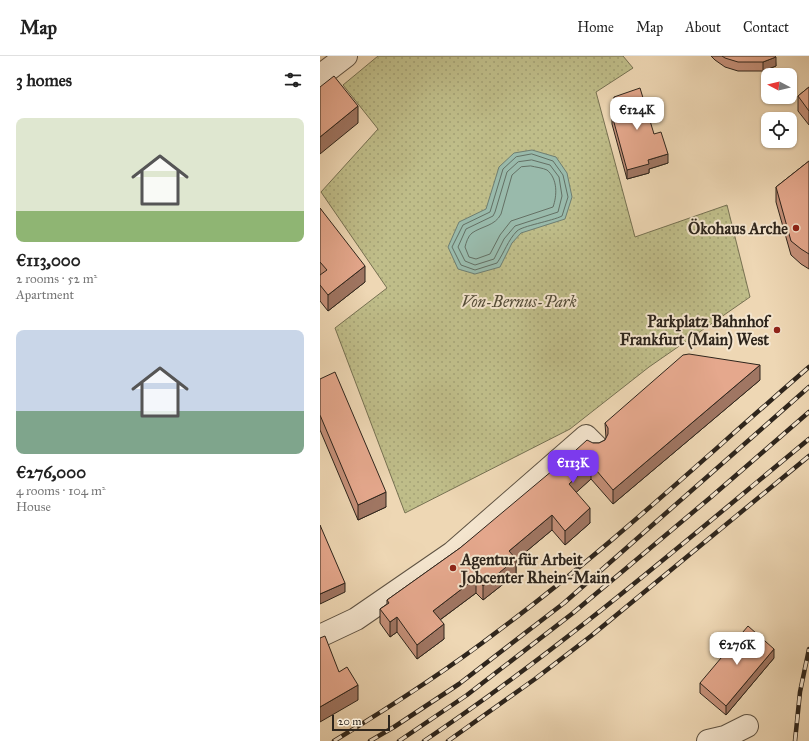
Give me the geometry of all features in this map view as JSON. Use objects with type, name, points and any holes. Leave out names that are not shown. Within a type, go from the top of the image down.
[{"type":"street","points":[[320,76],[346,56]]},
{"type":"street","points":[[320,636],[356,619],[452,553],[586,436],[596,446]]},
{"type":"street","points":[[708,741],[725,737],[747,726]]},
{"type":"green space","name":"Von-Bernus-Park","points":[[378,56],[623,56],[633,68],[596,92],[635,237],[727,205],[750,297],[649,367],[570,429],[405,513],[335,328],[387,288],[321,192],[378,129],[343,85]]},
{"type":"water","points":[[532,150],[556,157],[567,173],[572,197],[565,219],[521,233],[512,243],[500,267],[475,274],[458,269],[448,247],[459,222],[486,209],[499,167],[514,153]]},
{"type":"building","points":[[722,56],[776,57],[763,62],[738,62]]},
{"type":"building","points":[[334,76],[358,106],[320,137],[320,87]]},
{"type":"building","points":[[809,87],[809,111],[798,96]]},
{"type":"building","points":[[640,88],[654,134],[661,132],[668,154],[648,160],[649,164],[627,170],[612,115],[620,112],[614,97]]},
{"type":"building","name":"Ökohaus Arche","points":[[809,161],[809,254],[791,241],[776,187]]},
{"type":"building","points":[[320,208],[365,266],[328,295],[320,285],[320,275],[327,270],[320,262]]},
{"type":"building","points":[[689,354],[760,365],[613,490],[591,464],[569,484],[590,508],[565,531],[552,515],[509,551],[516,559],[483,586],[476,578],[433,611],[444,624],[417,645],[397,617],[390,622],[380,609],[389,603],[387,600],[460,548],[587,440],[593,443],[599,443],[605,440],[608,434],[608,428],[605,423],[683,355]]},
{"type":"building","points":[[335,372],[386,492],[358,505],[320,415],[320,379]]},
{"type":"building","points":[[320,525],[345,583],[320,594]]},
{"type":"building","points":[[748,626],[774,649],[726,706],[700,683]]},
{"type":"building","points":[[325,636],[339,672],[347,667],[358,685],[320,707],[320,638]]},
{"type":"railway","points":[[334,741],[397,702],[438,674],[478,646],[538,600],[656,502],[809,367]]},
{"type":"railway","points":[[370,741],[459,684],[564,603],[809,387]]},
{"type":"railway","points":[[399,741],[467,695],[573,613],[809,412]]},
{"type":"railway","points":[[424,741],[524,670],[572,633],[668,556],[809,439]]},
{"type":"railway","points":[[448,741],[535,679],[591,636],[809,456]]},
{"type":"railway","points":[[795,741],[800,692],[809,649]]},
{"type":"place","name":"Ökohaus Arche","points":[[796,228]]},
{"type":"place","name":"Parkplatz Bahnhof Frankfurt (Main) West","points":[[777,330]]},
{"type":"place","name":"Agentur für Arbeit Jobcenter Rhein-Main","points":[[453,568]]}]
